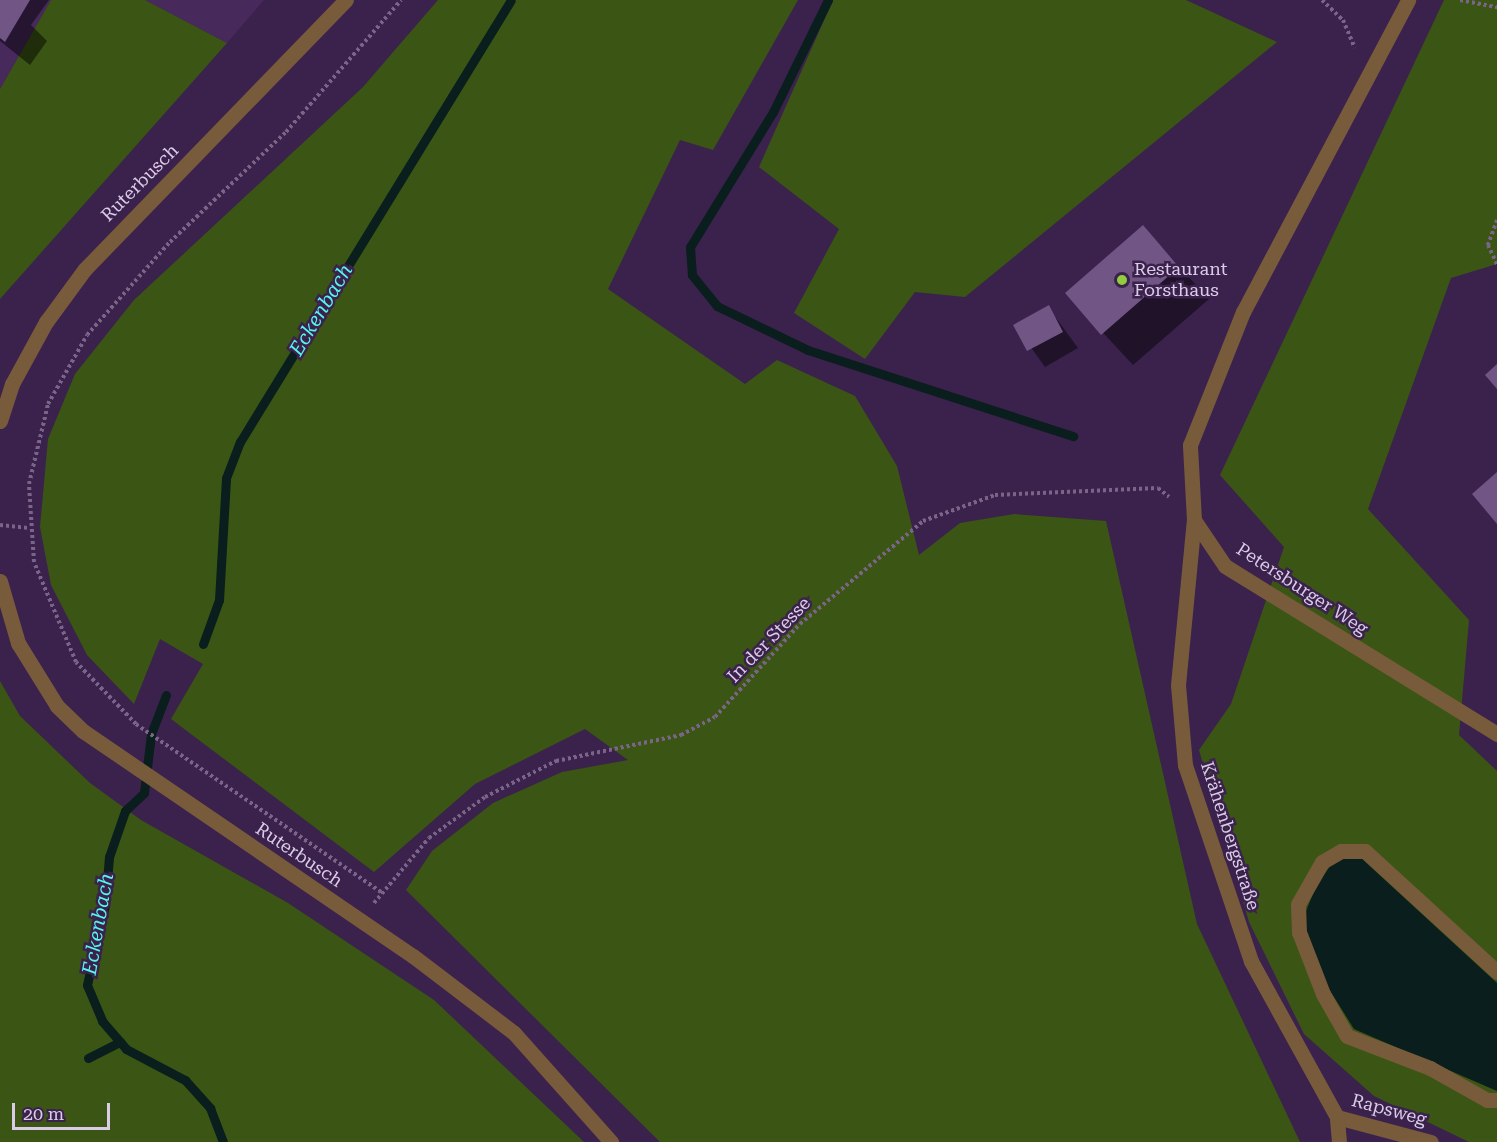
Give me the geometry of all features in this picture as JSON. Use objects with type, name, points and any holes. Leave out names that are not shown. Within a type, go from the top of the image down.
[{"type":"street","name":"Ruterbusch","points":[[0,421],[12,384],[46,322],[86,269],[346,0]]},
{"type":"street","name":"Krähenbergstraße","points":[[1339,1142],[1337,1117],[1251,961],[1185,765],[1178,685],[1194,520],[1190,445],[1243,312],[1408,0]]},
{"type":"street","name":"Petersburger Weg","points":[[1194,520],[1225,566],[1497,734]]},
{"type":"street","name":"Ruterbusch","points":[[0,581],[18,643],[57,706],[125,762],[414,956],[514,1033],[611,1142]]},
{"type":"street","points":[[1497,972],[1365,850],[1341,850],[1322,862],[1298,904],[1299,932],[1323,994],[1347,1036],[1430,1068],[1487,1100],[1497,1100]]},
{"type":"street","name":"Rapsweg","points":[[1337,1117],[1431,1142]]},
{"type":"path","points":[[0,525],[30,528],[29,484],[37,437],[66,369],[87,335],[170,242],[286,132],[401,0]]},
{"type":"path","points":[[1322,0],[1353,42],[1361,89]]},
{"type":"path","points":[[1460,0],[1497,7]]},
{"type":"path","points":[[1497,220],[1488,245],[1497,264]]},
{"type":"path","name":"In der Stesse","points":[[30,528],[46,600],[76,662],[136,724],[381,892],[429,838],[485,797],[556,761],[681,735],[715,717],[800,624],[923,521],[995,495],[1158,488],[1194,520]]},
{"type":"shaded area","points":[[0,0],[51,0],[0,89]]},
{"type":"shaded area","points":[[145,0],[264,0],[227,43]]},
{"type":"shaded area","points":[[1348,855],[1360,857],[1497,983],[1497,1091],[1354,1029],[1329,989],[1306,934],[1306,911],[1317,884],[1331,865]]},
{"type":"green space","points":[[51,0],[145,0],[227,43],[0,299],[0,89]]},
{"type":"green space","points":[[438,0],[798,0],[713,150],[680,140],[608,289],[745,384],[777,360],[855,396],[897,466],[919,555],[960,523],[1014,514],[1106,521],[1197,924],[1300,1142],[660,1142],[406,890],[432,851],[493,803],[562,772],[628,760],[585,729],[475,784],[374,872],[171,719],[203,664],[160,639],[134,704],[87,655],[51,585],[40,527],[48,439],[75,374],[134,300],[363,87]]},
{"type":"green space","points":[[833,0],[1186,0],[1277,42],[965,297],[915,292],[865,359],[794,313],[839,229],[759,167]]},
{"type":"green space","points":[[1444,0],[1497,0],[1497,264],[1451,278],[1368,509],[1469,620],[1459,735],[1497,771],[1497,1142],[1469,1142],[1374,1096],[1304,1034],[1249,922],[1199,750],[1231,704],[1284,547],[1220,475]]},
{"type":"green space","points":[[0,681],[20,716],[90,783],[141,820],[288,903],[434,1000],[584,1142],[0,1142]]},
{"type":"building","points":[[0,0],[30,0],[5,42],[0,38]]},
{"type":"building","name":"Restaurant Forsthaus","points":[[1143,225],[1179,267],[1101,335],[1065,293]]},
{"type":"building","points":[[1049,305],[1063,332],[1027,351],[1013,325]]},
{"type":"building","points":[[1497,364],[1497,389],[1485,375]]},
{"type":"building","points":[[1497,472],[1497,524],[1472,494]]},
{"type":"waterway","name":"Eckenbach","points":[[203,644],[219,600],[226,478],[240,442],[511,0]]},
{"type":"waterway","points":[[828,0],[773,112],[690,247],[692,275],[717,306],[808,350],[1073,436]]},
{"type":"waterway","name":"Eckenbach","points":[[166,695],[151,734],[144,793],[125,811],[109,857],[105,905],[87,985],[102,1021],[126,1049],[185,1080],[210,1108],[223,1142]]},
{"type":"waterway","points":[[88,1058],[120,1042]]},
{"type":"place","name":"Restaurant Forsthaus","points":[[1122,280]]}]
